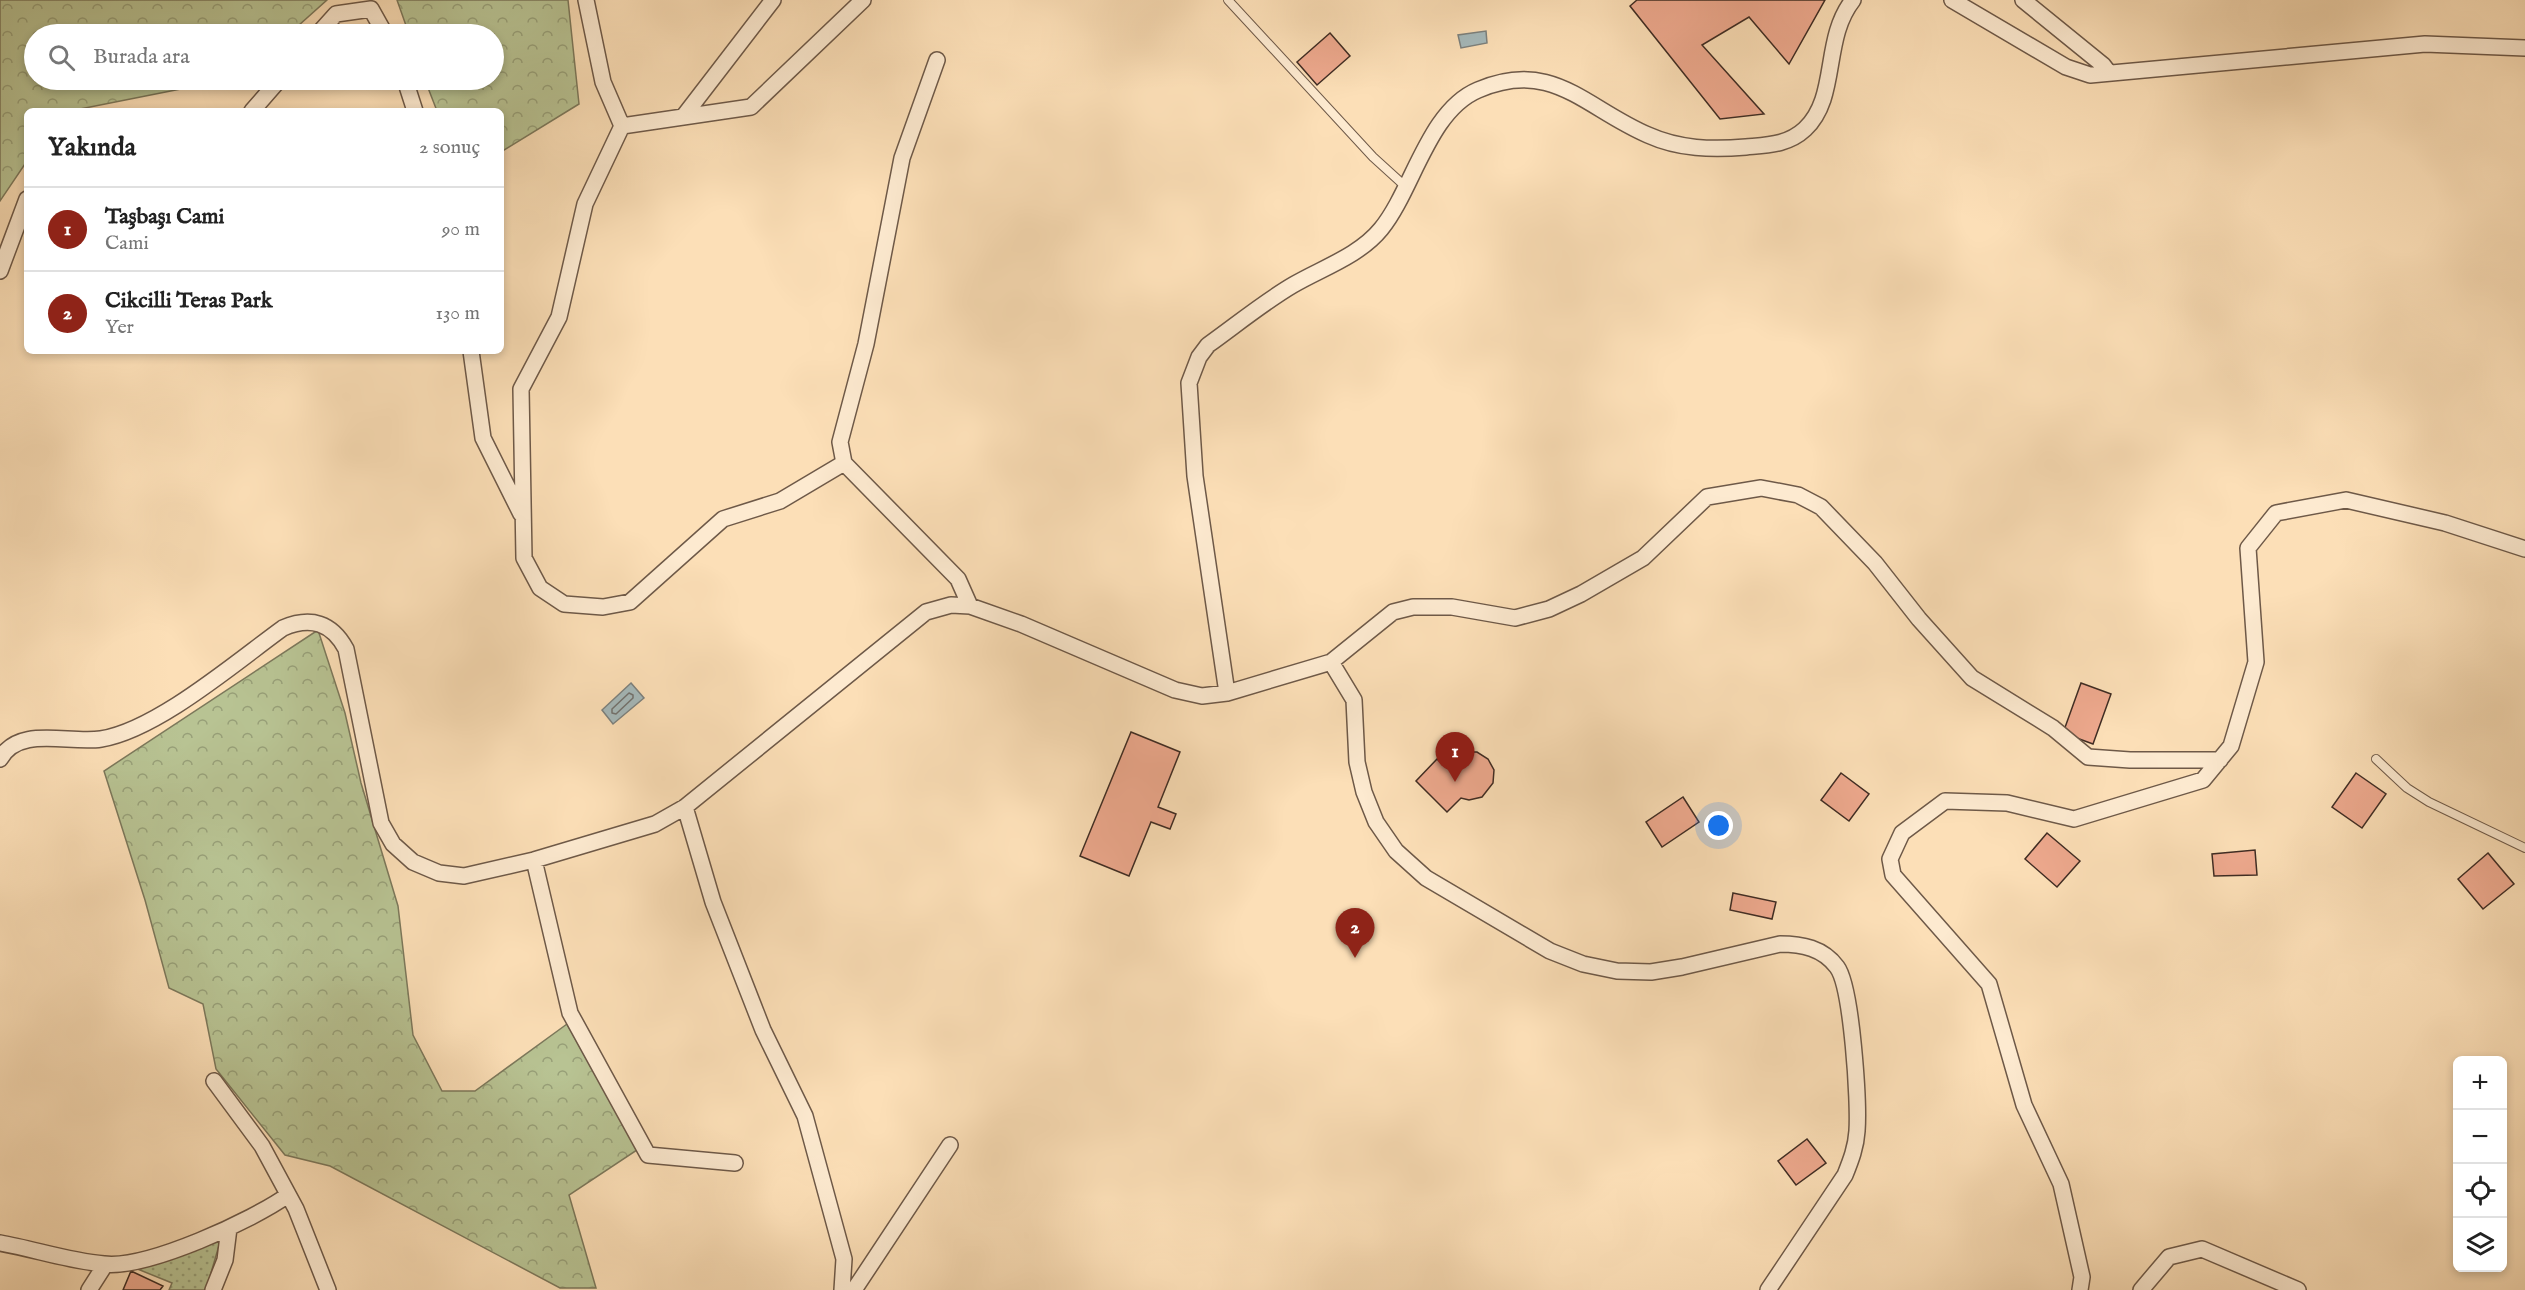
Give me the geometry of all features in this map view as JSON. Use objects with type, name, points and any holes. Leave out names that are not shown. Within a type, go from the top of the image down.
[{"type":"street","points":[[586,0],[603,82],[622,126],[585,204],[559,317],[522,389],[524,558],[540,588],[564,604],[603,607],[630,602],[723,519],[780,501],[844,463]]},
{"type":"street","points":[[683,117],[773,0]]},
{"type":"street","points":[[622,126],[751,107],[863,0]]},
{"type":"street","points":[[1227,693],[1195,476],[1189,383],[1193,370],[1208,345],[1292,286],[1363,247],[1381,230],[1407,187],[1432,137],[1451,110],[1474,91],[1501,81],[1525,78],[1548,82],[1568,90],[1650,136],[1681,146],[1711,150],[1778,145],[1805,128],[1817,113],[1824,94],[1833,37],[1842,15],[1853,0]]},
{"type":"street","points":[[1952,0],[2066,67],[2090,75],[2425,44],[2525,48]]},
{"type":"street","points":[[2023,0],[2103,65],[2109,73]]},
{"type":"street","points":[[327,24],[336,14],[371,9],[379,24]]},
{"type":"street","points":[[937,60],[902,158],[866,344],[840,442],[844,463],[958,579],[970,606]]},
{"type":"street","points":[[255,108],[270,90]]},
{"type":"street","points":[[408,90],[414,108]]},
{"type":"street","points":[[0,272],[24,207]]},
{"type":"street","points":[[471,354],[483,438],[524,520]]},
{"type":"street","points":[[0,759],[5,749],[26,739],[74,741],[102,739],[127,732],[157,717],[283,628],[298,622],[314,621],[334,631],[346,649],[381,823],[393,844],[413,862],[438,873],[465,876],[534,860],[655,824],[685,807],[926,612],[951,604],[970,606],[1021,624],[1175,690],[1202,696],[1227,693],[1331,662],[1393,612],[1413,607],[1452,607],[1515,618],[1549,609],[1581,594],[1642,558],[1707,497],[1761,488],[1798,495],[1821,507],[1875,562],[1918,619],[1972,678],[2053,728],[2088,757],[2130,760],[2220,760]]},
{"type":"street","points":[[2080,1290],[2082,1277],[2061,1184],[2024,1105],[1989,984],[1893,875],[1890,859],[1902,833],[1945,801],[2007,803],[2074,819],[2203,780],[2231,746],[2256,662],[2248,548],[2276,513],[2346,500],[2445,523],[2525,549]]},
{"type":"street","points":[[1331,662],[1354,700],[1357,762],[1364,792],[1376,822],[1396,851],[1426,878],[1550,951],[1583,964],[1617,971],[1651,972],[1780,944],[1798,944],[1827,956],[1839,969],[1852,1027],[1857,1129],[1853,1154],[1845,1175],[1768,1290]]},
{"type":"street","points":[[685,807],[712,902],[763,1030],[804,1116],[844,1259],[842,1290]]},
{"type":"street","points":[[534,860],[570,1013],[648,1155],[735,1163]]},
{"type":"street","points":[[214,1081],[262,1146],[288,1195],[328,1290]]},
{"type":"street","points":[[854,1290],[950,1145]]},
{"type":"street","points":[[0,1243],[105,1265],[123,1264],[229,1228],[257,1215],[288,1195]]},
{"type":"street","points":[[213,1290],[225,1260],[229,1228]]},
{"type":"street","points":[[2141,1290],[2169,1257],[2202,1249],[2298,1290]]},
{"type":"street","points":[[89,1290],[105,1265]]},
{"type":"lane","points":[[1228,0],[1373,157],[1407,187]]},
{"type":"lane","points":[[2376,759],[2407,788],[2429,802],[2525,848]]},
{"type":"green space","points":[[0,0],[327,0],[300,24],[24,24],[24,90],[176,90],[85,108],[24,108],[24,165],[0,201]]},
{"type":"green space","points":[[397,0],[568,0],[579,104],[504,150],[504,108],[436,108],[429,90],[504,90],[504,24],[405,24]]},
{"type":"green space","points":[[318,630],[345,713],[361,783],[398,906],[413,1035],[442,1091],[475,1091],[567,1024],[637,1150],[569,1195],[596,1288],[560,1288],[330,1166],[285,1155],[216,1069],[203,1004],[169,988],[145,900],[104,771]]},
{"type":"green space","points":[[220,1242],[206,1290],[169,1290],[172,1283],[135,1268],[203,1244]]},
{"type":"water","points":[[1486,31],[1487,43],[1461,48],[1458,35]]},
{"type":"water","points":[[631,683],[644,698],[613,724],[602,710]]},
{"type":"building","points":[[1637,0],[1825,0],[1789,64],[1749,17],[1702,45],[1764,114],[1720,119],[1630,6]]},
{"type":"building","points":[[1330,33],[1350,56],[1317,85],[1297,62]]},
{"type":"building","points":[[2081,683],[2111,694],[2093,744],[2063,733]]},
{"type":"building","points":[[1131,732],[1180,752],[1158,807],[1176,814],[1170,829],[1151,822],[1129,876],[1080,856]]},
{"type":"building","points":[[1464,752],[1477,752],[1488,759],[1494,770],[1493,783],[1482,797],[1469,800],[1461,798],[1447,812],[1416,781],[1437,759],[1447,768],[1453,758]]},
{"type":"building","points":[[1841,773],[1869,794],[1849,821],[1821,800]]},
{"type":"building","points":[[2356,773],[2386,794],[2362,828],[2332,807]]},
{"type":"building","points":[[1683,797],[1699,822],[1662,847],[1646,822]]},
{"type":"building","points":[[2047,833],[2080,861],[2057,887],[2025,859]]},
{"type":"building","points":[[2255,850],[2257,875],[2214,876],[2212,854]]},
{"type":"building","points":[[2488,853],[2514,884],[2483,909],[2458,879]]},
{"type":"building","points":[[1733,893],[1776,902],[1772,919],[1730,910]]},
{"type":"building","points":[[1807,1139],[1826,1163],[1796,1185],[1778,1161]]},
{"type":"building","points":[[131,1271],[163,1286],[160,1290],[123,1290]]},
{"type":"place","name":"Taşbaşı Cami","points":[[1455,782]]},
{"type":"place","name":"Cikcilli Teras Park","points":[[1355,958]]}]
